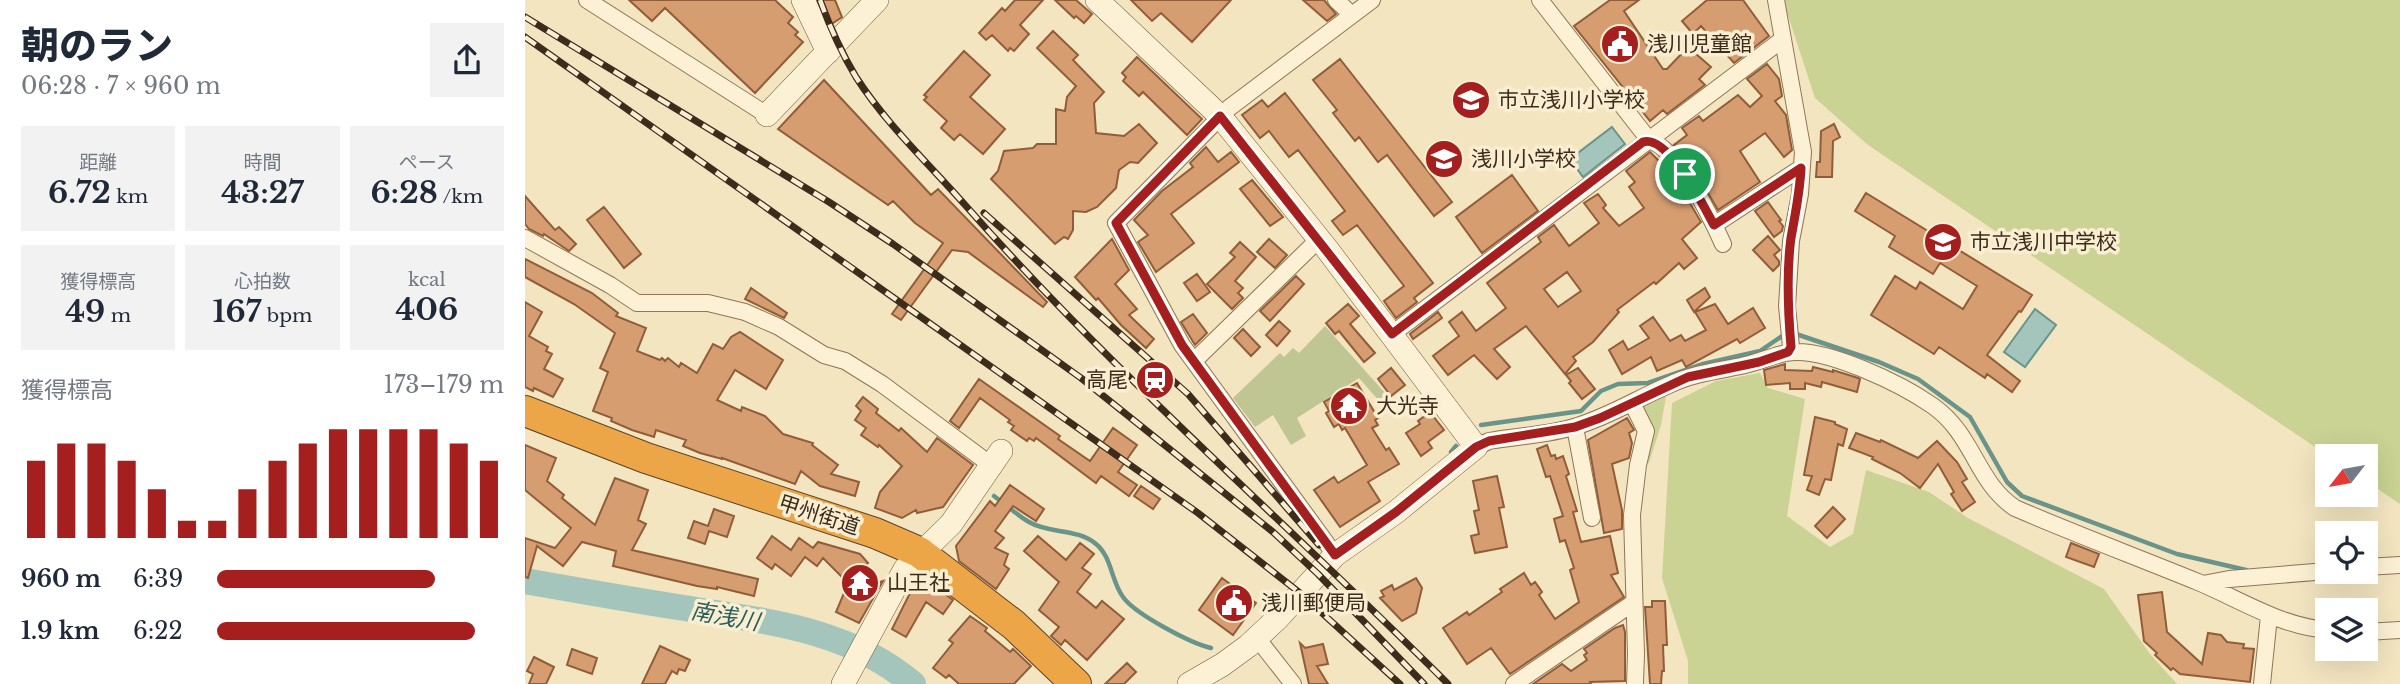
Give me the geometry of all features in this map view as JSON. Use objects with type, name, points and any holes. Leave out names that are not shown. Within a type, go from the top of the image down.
[{"type":"highway","name":"甲州街道","points":[[525,411],[635,454],[874,533],[919,552],[1014,625],[1076,684]]},
{"type":"street","points":[[587,0],[767,115],[877,0]]},
{"type":"street","points":[[803,0],[828,52]]},
{"type":"street","points":[[1097,0],[1220,116],[1319,239],[1476,447]]},
{"type":"street","points":[[1336,0],[1352,15]]},
{"type":"street","points":[[1335,555],[1169,324],[1116,223],[1220,116],[1372,0]]},
{"type":"street","points":[[1541,0],[1649,140],[1656,142],[1685,174],[1723,244]]},
{"type":"street","points":[[1776,0],[1803,152],[1800,194],[1791,241],[1790,349]]},
{"type":"street","points":[[1392,334],[1783,39]]},
{"type":"street","points":[[1714,225],[1801,168]]},
{"type":"street","points":[[525,239],[558,255],[637,303],[708,303],[745,312],[779,327],[824,355],[845,361],[882,384],[912,415],[996,458],[951,523],[919,552],[905,569],[845,681]]},
{"type":"street","points":[[1194,361],[1319,239]]},
{"type":"street","points":[[1189,684],[1222,665],[1257,638],[1335,555],[1396,512],[1476,447],[1489,441],[1575,427],[1688,377],[1759,362],[1790,349],[1832,357],[1876,375],[1934,407],[1948,418],[1967,441],[1991,487],[2002,500],[2015,508],[2203,584],[2269,616],[2315,629]]},
{"type":"street","points":[[1632,402],[1646,431],[1637,465],[1632,515],[1635,684]]},
{"type":"street","points":[[1575,427],[1592,518]]},
{"type":"street","points":[[2378,567],[2400,565]]},
{"type":"street","points":[[2203,584],[2229,579],[2315,572]]},
{"type":"street","points":[[1514,684],[1633,603]]},
{"type":"street","points":[[2262,684],[2269,616]]},
{"type":"street","points":[[2378,631],[2400,630]]},
{"type":"street","points":[[1257,638],[1293,684]]},
{"type":"green space","points":[[1783,0],[2400,0],[2400,504],[2378,489],[2378,444],[2315,444],[2315,447],[1868,145],[1815,98]]},
{"type":"green space","points":[[1325,326],[1395,404],[1385,408],[1359,378],[1297,418],[1306,436],[1291,445],[1273,415],[1255,427],[1233,398],[1280,353],[1284,357],[1293,348],[1299,353]]},
{"type":"green space","points":[[1760,373],[1768,388],[1805,399],[1787,516],[1830,547],[1853,534],[1866,470],[1929,492],[1968,518],[2104,589],[2150,654],[2177,684],[1688,684],[1688,661],[1662,578],[1672,403],[1716,381]]},
{"type":"green space","points":[[1668,385],[1661,425],[1649,463],[1638,465],[1646,431],[1632,403]]},
{"type":"water","points":[[1612,127],[1625,144],[1583,177],[1570,159]]},
{"type":"water","points":[[2035,309],[2056,325],[2025,367],[2004,352]]},
{"type":"building","points":[[629,0],[775,0],[793,17],[788,23],[798,32],[795,35],[803,42],[755,93],[665,8],[652,21]]},
{"type":"building","points":[[819,0],[835,0],[842,17],[830,25]]},
{"type":"building","points":[[1015,0],[1043,0],[1020,25],[1029,34],[1014,51],[1010,48],[1008,51],[992,35],[986,40],[979,33],[1002,8],[1005,11]]},
{"type":"building","points":[[1055,0],[1076,0],[1092,14],[1084,23],[1076,16],[1074,18]]},
{"type":"building","points":[[1131,0],[1231,0],[1192,42],[1161,13],[1152,21]]},
{"type":"building","points":[[1303,0],[1324,0],[1336,14],[1327,21]]},
{"type":"building","points":[[1610,0],[1639,0],[1624,11],[1663,69],[1667,69],[1688,47],[1711,67],[1699,79],[1705,85],[1667,114],[1663,110],[1650,121],[1574,26]]},
{"type":"building","points":[[1707,0],[1743,0],[1769,36],[1734,63],[1701,26],[1693,34],[1682,21]]},
{"type":"building","points":[[1053,31],[1078,55],[1073,60],[1104,92],[1094,103],[1096,133],[1124,136],[1139,124],[1157,143],[1138,163],[1130,162],[1119,170],[1116,188],[1097,207],[1086,212],[1073,211],[1073,230],[1068,239],[1064,237],[1055,244],[991,179],[998,171],[1004,151],[1033,148],[1037,144],[1056,144],[1056,109],[1065,111],[1067,97],[1076,86],[1037,48]]},
{"type":"building","points":[[964,51],[990,75],[970,97],[1005,129],[983,154],[960,134],[954,140],[941,128],[947,121],[924,100],[927,97],[924,95]]},
{"type":"building","points":[[1137,57],[1202,119],[1187,135],[1143,92],[1139,96],[1123,81],[1126,77],[1122,73]]},
{"type":"building","points":[[1340,59],[1452,202],[1434,216],[1387,155],[1378,162],[1359,137],[1355,141],[1333,113],[1337,110],[1313,80]]},
{"type":"building","points":[[1767,64],[1779,79],[1782,96],[1775,101],[1786,115],[1792,150],[1784,157],[1765,133],[1740,151],[1760,182],[1718,210],[1691,164],[1674,145],[1687,135],[1682,128],[1699,116],[1703,121],[1738,95],[1750,107],[1762,96],[1747,79]]},
{"type":"building","points":[[824,80],[931,195],[938,189],[1047,302],[1043,307],[968,252],[952,250],[901,320],[892,314],[943,243],[915,223],[893,201],[888,205],[778,129]]},
{"type":"building","points":[[1285,93],[1433,283],[1414,298],[1417,302],[1396,318],[1384,301],[1404,286],[1357,225],[1343,235],[1332,221],[1345,211],[1298,150],[1289,157],[1269,131],[1260,138],[1242,115],[1262,100],[1268,107]]},
{"type":"building","points":[[1834,124],[1840,137],[1833,141],[1832,177],[1816,177],[1817,162],[1820,162],[1821,131]]},
{"type":"building","points":[[1206,147],[1218,162],[1231,152],[1239,162],[1171,214],[1194,243],[1156,272],[1138,242],[1148,235],[1134,220],[1162,191],[1193,167],[1190,163]]},
{"type":"building","points":[[1650,152],[1674,176],[1701,222],[1682,239],[1697,258],[1684,269],[1679,263],[1656,284],[1654,282],[1617,310],[1619,312],[1593,342],[1573,357],[1576,361],[1565,374],[1526,326],[1494,349],[1510,367],[1497,379],[1474,355],[1448,375],[1433,356],[1459,336],[1449,322],[1462,312],[1476,331],[1506,308],[1487,283],[1541,242],[1538,237],[1554,225],[1569,246],[1599,223],[1584,203],[1598,194],[1606,205],[1603,208],[1619,226],[1644,208],[1629,187],[1635,182],[1626,171]],"holes":[[[1567,272],[1581,291],[1558,307],[1544,289]]]},
{"type":"building","points":[[1512,175],[1538,211],[1482,253],[1456,217]]},
{"type":"building","points":[[1252,180],[1283,217],[1270,226],[1240,189]]},
{"type":"building","points":[[1866,193],[2032,295],[1987,355],[2020,381],[2012,392],[1987,374],[1985,378],[1939,347],[1934,354],[1871,315],[1895,276],[1916,289],[1920,282],[1963,309],[1977,286],[1940,263],[1933,274],[1889,247],[1895,236],[1855,211]]},
{"type":"building","points":[[525,196],[555,230],[559,227],[576,244],[569,251],[544,234],[543,236],[529,229],[525,224]]},
{"type":"building","points":[[1768,202],[1783,226],[1782,231],[1774,237],[1755,211]]},
{"type":"building","points":[[604,207],[641,254],[624,268],[587,220]]},
{"type":"building","points":[[1768,236],[1780,250],[1774,255],[1779,265],[1773,271],[1753,250]]},
{"type":"building","points":[[1112,239],[1129,270],[1115,284],[1137,309],[1129,315],[1154,339],[1146,348],[1075,277]]},
{"type":"building","points":[[1269,239],[1287,255],[1275,268],[1257,252]]},
{"type":"building","points":[[1240,242],[1256,257],[1235,281],[1243,288],[1238,293],[1243,298],[1232,309],[1207,284],[1235,257],[1230,253]]},
{"type":"building","points":[[525,259],[592,293],[618,313],[616,316],[646,328],[637,351],[660,360],[662,358],[665,361],[668,358],[679,367],[681,363],[697,373],[713,344],[723,349],[731,337],[740,332],[783,360],[766,389],[735,370],[717,400],[741,411],[742,407],[765,416],[783,434],[813,443],[812,445],[838,465],[831,474],[859,482],[855,496],[820,486],[801,471],[795,484],[700,453],[683,446],[686,440],[656,430],[654,437],[632,430],[593,411],[608,372],[600,368],[615,333],[574,304],[525,277]]},
{"type":"building","points":[[1197,274],[1210,292],[1197,301],[1184,283]]},
{"type":"building","points":[[1296,276],[1304,284],[1270,321],[1260,311]]},
{"type":"building","points":[[751,288],[787,313],[784,318],[745,299]]},
{"type":"building","points":[[1705,288],[1710,297],[1694,312],[1687,300]]},
{"type":"building","points":[[525,302],[542,312],[529,336],[548,347],[546,351],[552,354],[544,369],[563,379],[553,397],[525,387]]},
{"type":"building","points":[[1348,304],[1359,316],[1350,324],[1375,353],[1364,362],[1339,331],[1335,334],[1326,323]]},
{"type":"building","points":[[1715,304],[1728,324],[1753,308],[1765,328],[1740,343],[1737,339],[1686,367],[1682,360],[1657,371],[1651,357],[1622,374],[1609,350],[1623,341],[1628,350],[1649,338],[1640,326],[1653,317],[1670,341],[1681,335],[1685,341],[1706,330],[1695,312]]},
{"type":"building","points":[[1438,312],[1442,318],[1413,339],[1410,334]]},
{"type":"building","points":[[1193,314],[1207,333],[1195,345],[1181,322]]},
{"type":"building","points":[[1279,321],[1290,331],[1277,346],[1266,335]]},
{"type":"building","points":[[1243,329],[1260,347],[1251,356],[1234,338]]},
{"type":"building","points":[[1785,364],[1785,370],[1812,371],[1813,367],[1858,378],[1857,392],[1822,382],[1821,387],[1805,383],[1805,389],[1790,389],[1790,383],[1766,385],[1764,370]]},
{"type":"building","points":[[1391,368],[1405,385],[1391,396],[1378,379]]},
{"type":"building","points":[[1578,368],[1595,389],[1582,399],[1566,375]]},
{"type":"building","points":[[979,379],[1060,436],[1058,439],[1090,461],[1113,428],[1137,445],[1118,472],[1137,485],[1129,496],[1101,476],[1096,483],[1036,438],[1034,441],[1029,438],[1027,441],[1011,430],[1014,426],[1008,422],[1010,420],[980,398],[959,428],[950,421]]},
{"type":"building","points":[[1357,383],[1378,418],[1375,420],[1378,425],[1372,428],[1399,464],[1368,482],[1380,501],[1340,527],[1314,490],[1334,477],[1338,483],[1367,465],[1345,428],[1342,430],[1339,424],[1334,427],[1326,413],[1329,411],[1324,402]]},
{"type":"building","points":[[863,397],[878,409],[876,413],[899,431],[901,428],[927,452],[937,438],[973,465],[943,507],[917,513],[916,510],[902,518],[875,508],[880,492],[902,466],[879,445],[878,447],[861,435],[866,428],[855,420],[861,411],[856,406]]},
{"type":"building","points":[[1430,412],[1444,430],[1428,442],[1432,448],[1421,456],[1406,433],[1420,424],[1418,421]]},
{"type":"building","points":[[1815,417],[1835,422],[1847,429],[1843,446],[1838,444],[1831,480],[1825,479],[1819,495],[1807,490],[1812,476],[1804,475]]},
{"type":"building","points":[[1627,418],[1634,430],[1629,433],[1632,443],[1629,458],[1612,464],[1622,510],[1622,529],[1604,533],[1588,440]]},
{"type":"building","points":[[1856,433],[1880,442],[1881,440],[1918,458],[1937,441],[1957,462],[1967,479],[1962,482],[1975,502],[1962,511],[1938,464],[1920,488],[1900,473],[1872,459],[1873,457],[1849,448]]},
{"type":"building","points":[[525,445],[556,458],[547,481],[564,495],[562,498],[595,525],[615,478],[648,490],[638,520],[646,524],[632,550],[758,579],[754,596],[613,566],[616,551],[582,542],[563,566],[537,546],[528,578],[525,577],[525,538],[555,548],[571,528],[525,490]]},
{"type":"building","points":[[1547,445],[1551,456],[1555,455],[1556,459],[1563,456],[1577,511],[1573,512],[1581,542],[1610,536],[1618,573],[1611,575],[1624,597],[1510,674],[1491,648],[1467,664],[1443,628],[1467,612],[1469,615],[1524,573],[1531,585],[1535,582],[1542,592],[1539,595],[1555,619],[1579,602],[1570,570],[1574,568],[1565,540],[1560,542],[1554,519],[1563,516],[1550,476],[1546,477],[1537,449]]},
{"type":"building","points":[[1497,476],[1504,507],[1499,508],[1507,547],[1475,553],[1471,536],[1479,534],[1474,511],[1479,510],[1473,481]]},
{"type":"building","points":[[1010,485],[1044,509],[1036,521],[1013,506],[995,531],[1004,538],[995,548],[1008,554],[1004,565],[1009,569],[996,589],[959,561],[956,546],[990,501],[995,506]]},
{"type":"building","points":[[1141,486],[1160,499],[1153,509],[1134,496]]},
{"type":"building","points":[[1833,507],[1845,519],[1827,538],[1815,526]]},
{"type":"building","points":[[714,509],[734,516],[727,537],[709,531],[705,544],[688,538],[694,521],[708,526]]},
{"type":"building","points":[[772,536],[791,550],[799,538],[813,548],[818,542],[860,554],[868,563],[848,583],[823,558],[817,566],[805,557],[791,576],[775,564],[772,569],[757,558]]},
{"type":"building","points":[[1038,536],[1066,560],[1080,543],[1094,554],[1082,568],[1091,574],[1077,592],[1096,608],[1102,601],[1124,619],[1087,660],[1065,640],[1061,645],[1051,636],[1059,627],[1039,610],[1059,582],[1024,551]]},
{"type":"building","points":[[2071,543],[2099,554],[2094,567],[2066,557]]},
{"type":"building","points":[[1222,578],[1256,603],[1233,635],[1199,610]]},
{"type":"building","points":[[1416,578],[1422,588],[1416,613],[1402,621],[1380,598],[1384,596],[1381,591],[1392,585],[1394,590]]},
{"type":"building","points":[[883,581],[859,623],[836,612],[844,593]]},
{"type":"building","points":[[920,582],[938,589],[953,600],[943,614],[926,602],[906,637],[892,629],[914,585]]},
{"type":"building","points":[[2162,592],[2167,632],[2202,664],[2208,633],[2221,635],[2227,642],[2244,644],[2243,648],[2254,649],[2250,682],[2180,674],[2173,668],[2171,670],[2155,655],[2157,653],[2144,641],[2138,595]]},
{"type":"building","points":[[1652,601],[1665,601],[1667,645],[1663,645],[1664,671],[1661,684],[1650,684],[1645,607],[1652,607]]},
{"type":"building","points":[[970,616],[987,628],[985,631],[1010,652],[1013,649],[1031,666],[1014,684],[959,684],[949,675],[946,678],[933,668],[953,643],[949,640]]},
{"type":"building","points":[[1623,625],[1625,681],[1533,684],[1562,664],[1571,671],[1587,660],[1584,649]]},
{"type":"building","points":[[1300,643],[1305,648],[1323,644],[1328,664],[1317,666],[1328,684],[1309,684]]},
{"type":"building","points":[[660,646],[690,660],[685,671],[679,669],[677,674],[672,671],[665,684],[642,684]]},
{"type":"building","points":[[572,649],[597,658],[592,674],[567,665]]},
{"type":"building","points":[[534,657],[554,667],[546,684],[529,684],[533,674],[527,671]]},
{"type":"building","points":[[1127,663],[1136,672],[1124,684],[1105,684]]},
{"type":"waterway","points":[[1793,333],[1879,362],[1918,379],[1970,417],[2007,482],[2022,496],[2177,554],[2246,570]]},
{"type":"waterway","points":[[1481,425],[1581,411],[1601,391],[1618,384],[1648,383],[1703,364],[1760,351],[1785,334]]},
{"type":"waterway","points":[[1451,452],[1456,446]]},
{"type":"waterway","points":[[994,496],[1037,526],[1072,533],[1096,544],[1105,556],[1119,591],[1129,604],[1164,627],[1211,648]]},
{"type":"waterway","name":"南浅川","points":[[525,581],[801,629],[860,650],[913,684]]},
{"type":"railway","points":[[820,0],[841,49],[868,94],[908,143],[1023,269],[1142,390],[1448,684]]},
{"type":"railway","points":[[525,17],[829,202],[893,244],[1081,378],[1273,532],[1318,574],[1424,684]]},
{"type":"railway","points":[[525,37],[1198,513],[1300,593],[1400,684]]},
{"type":"railway","points":[[984,213],[1188,394],[1319,545]]},
{"type":"place","name":"浅川児童館","points":[[1620,44]]},
{"type":"place","name":"市立浅川小学校","points":[[1471,100]]},
{"type":"place","name":"浅川小学校","points":[[1444,159]]},
{"type":"place","name":"市立浅川中学校","points":[[1943,242]]},
{"type":"place","name":"高尾","points":[[1155,380]]},
{"type":"place","name":"大光寺","points":[[1349,406]]},
{"type":"place","name":"山王社","points":[[860,583]]},
{"type":"place","name":"浅川郵便局","points":[[1234,603]]},
{"type":"route","points":[[1220,116],[1392,334],[1643,142],[1656,142],[1685,174],[1714,225],[1801,168],[1800,194],[1791,241],[1787,306],[1791,347],[1788,352],[1759,362],[1688,377],[1575,427],[1489,441],[1476,447],[1396,512],[1335,555],[1182,345],[1116,223],[1220,116]]}]
